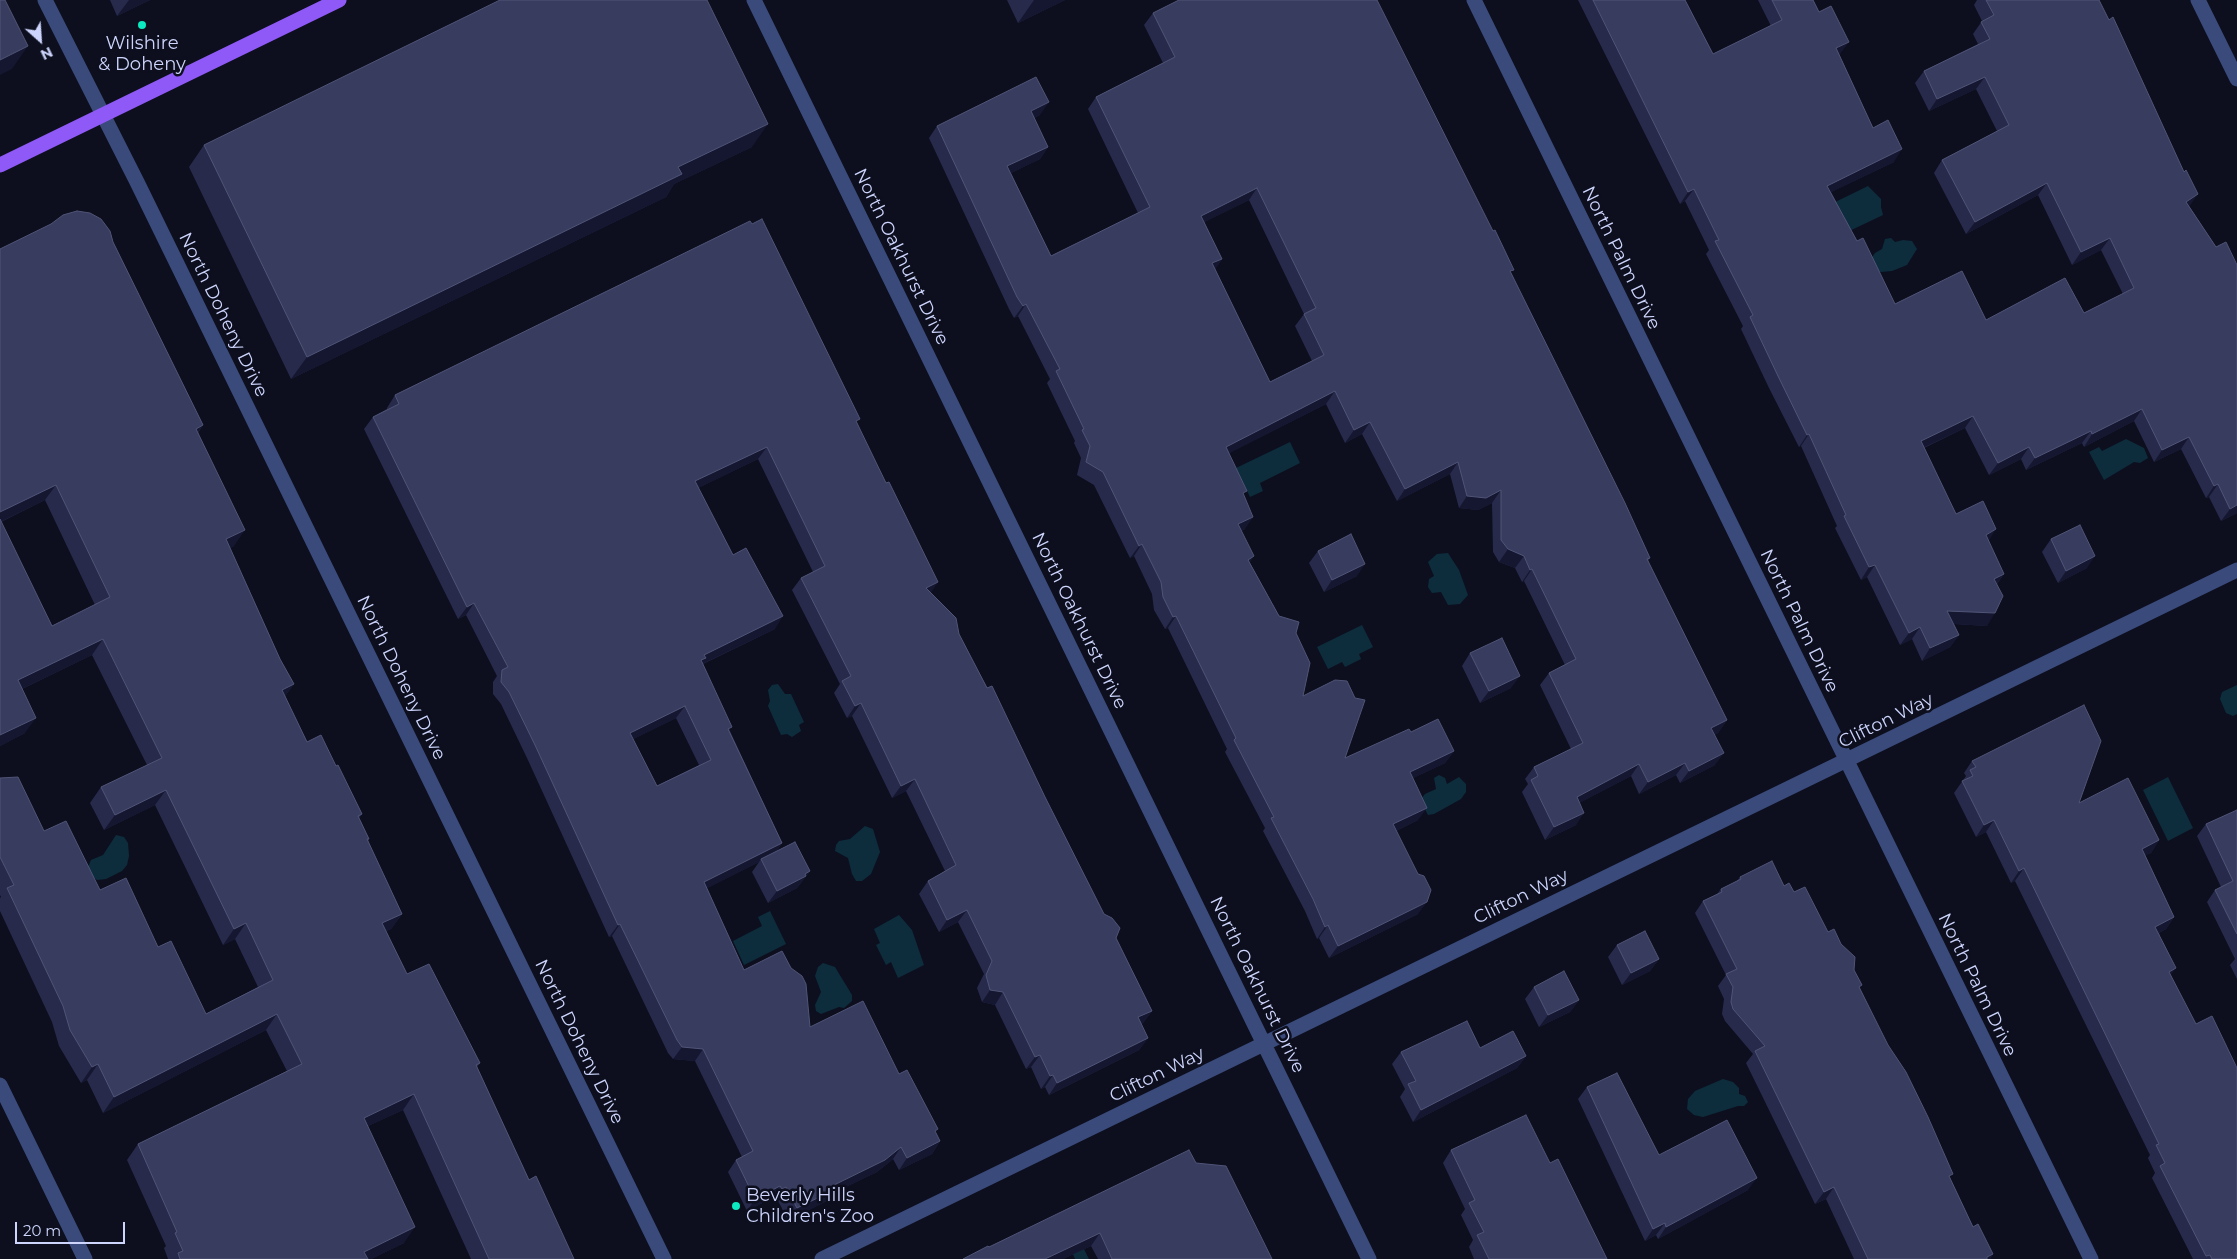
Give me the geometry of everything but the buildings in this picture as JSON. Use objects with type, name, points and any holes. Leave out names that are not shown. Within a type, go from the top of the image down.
[{"type":"main road","points":[[0,165],[339,0]]},
{"type":"street","name":"North Doheny Drive","points":[[45,0],[664,1259]]},
{"type":"street","name":"North Oakhurst Drive","points":[[754,0],[1369,1259]]},
{"type":"street","name":"North Palm Drive","points":[[1474,0],[2091,1259]]},
{"type":"street","points":[[2198,0],[2237,80]]},
{"type":"street","name":"Clifton Way","points":[[822,1259],[1265,1045],[1550,904],[2237,570]]},
{"type":"street","points":[[0,1084],[85,1259]]},
{"type":"water","points":[[1868,186],[1881,199],[1883,215],[1841,235],[1827,206]]},
{"type":"water","points":[[1891,238],[1895,242],[1903,240],[1912,241],[1917,249],[1907,265],[1892,271],[1881,272],[1876,270],[1870,260],[1875,253],[1882,249],[1885,239]]},
{"type":"water","points":[[2126,439],[2144,448],[2148,458],[2140,463],[2134,462],[2104,480],[2089,452],[2099,447],[2102,451]]},
{"type":"water","points":[[1290,442],[1300,463],[1260,483],[1263,491],[1250,497],[1236,468]]},
{"type":"water","points":[[1448,553],[1459,570],[1468,595],[1460,604],[1448,605],[1441,592],[1432,593],[1428,587],[1429,579],[1434,576],[1428,562],[1437,554]]},
{"type":"water","points":[[1362,625],[1373,647],[1359,654],[1361,659],[1345,667],[1342,662],[1328,669],[1317,647]]},
{"type":"water","points":[[778,684],[785,694],[791,694],[804,722],[799,725],[801,731],[792,737],[787,734],[781,735],[768,706],[770,701],[768,690],[772,685]]},
{"type":"water","points":[[2237,685],[2237,714],[2233,716],[2226,713],[2220,699],[2222,692]]},
{"type":"water","points":[[1439,775],[1445,778],[1447,784],[1459,777],[1466,784],[1466,792],[1461,799],[1434,814],[1428,815],[1420,800],[1425,794],[1436,789],[1434,778]]},
{"type":"water","points":[[2168,777],[2193,828],[2168,841],[2143,790]]},
{"type":"water","points":[[865,826],[873,829],[880,852],[871,874],[862,881],[856,881],[848,858],[835,851],[839,841],[850,839]]},
{"type":"water","points":[[116,835],[124,837],[128,843],[129,856],[127,865],[122,871],[106,879],[97,880],[91,875],[88,867],[91,860],[103,855]]},
{"type":"water","points":[[770,911],[786,944],[744,965],[733,941],[762,926],[758,917]]},
{"type":"water","points":[[899,915],[912,930],[924,965],[898,978],[891,962],[886,965],[876,945],[880,943],[874,929]]},
{"type":"water","points":[[823,963],[835,967],[852,995],[852,1001],[844,1008],[839,1007],[821,1014],[816,1011],[815,1005],[821,992],[815,976],[818,967]]},
{"type":"water","points":[[1723,1079],[1733,1082],[1739,1088],[1739,1094],[1745,1096],[1748,1102],[1744,1106],[1738,1106],[1703,1117],[1694,1115],[1687,1109],[1688,1099],[1695,1091]]},
{"type":"water","points":[[1083,1247],[1089,1259],[1075,1259],[1072,1252]]},
{"type":"place","name":"Wilshire & Doheny","points":[[142,25]]},
{"type":"place","name":"Beverly Hills Children's Zoo","points":[[736,1206]]}]
